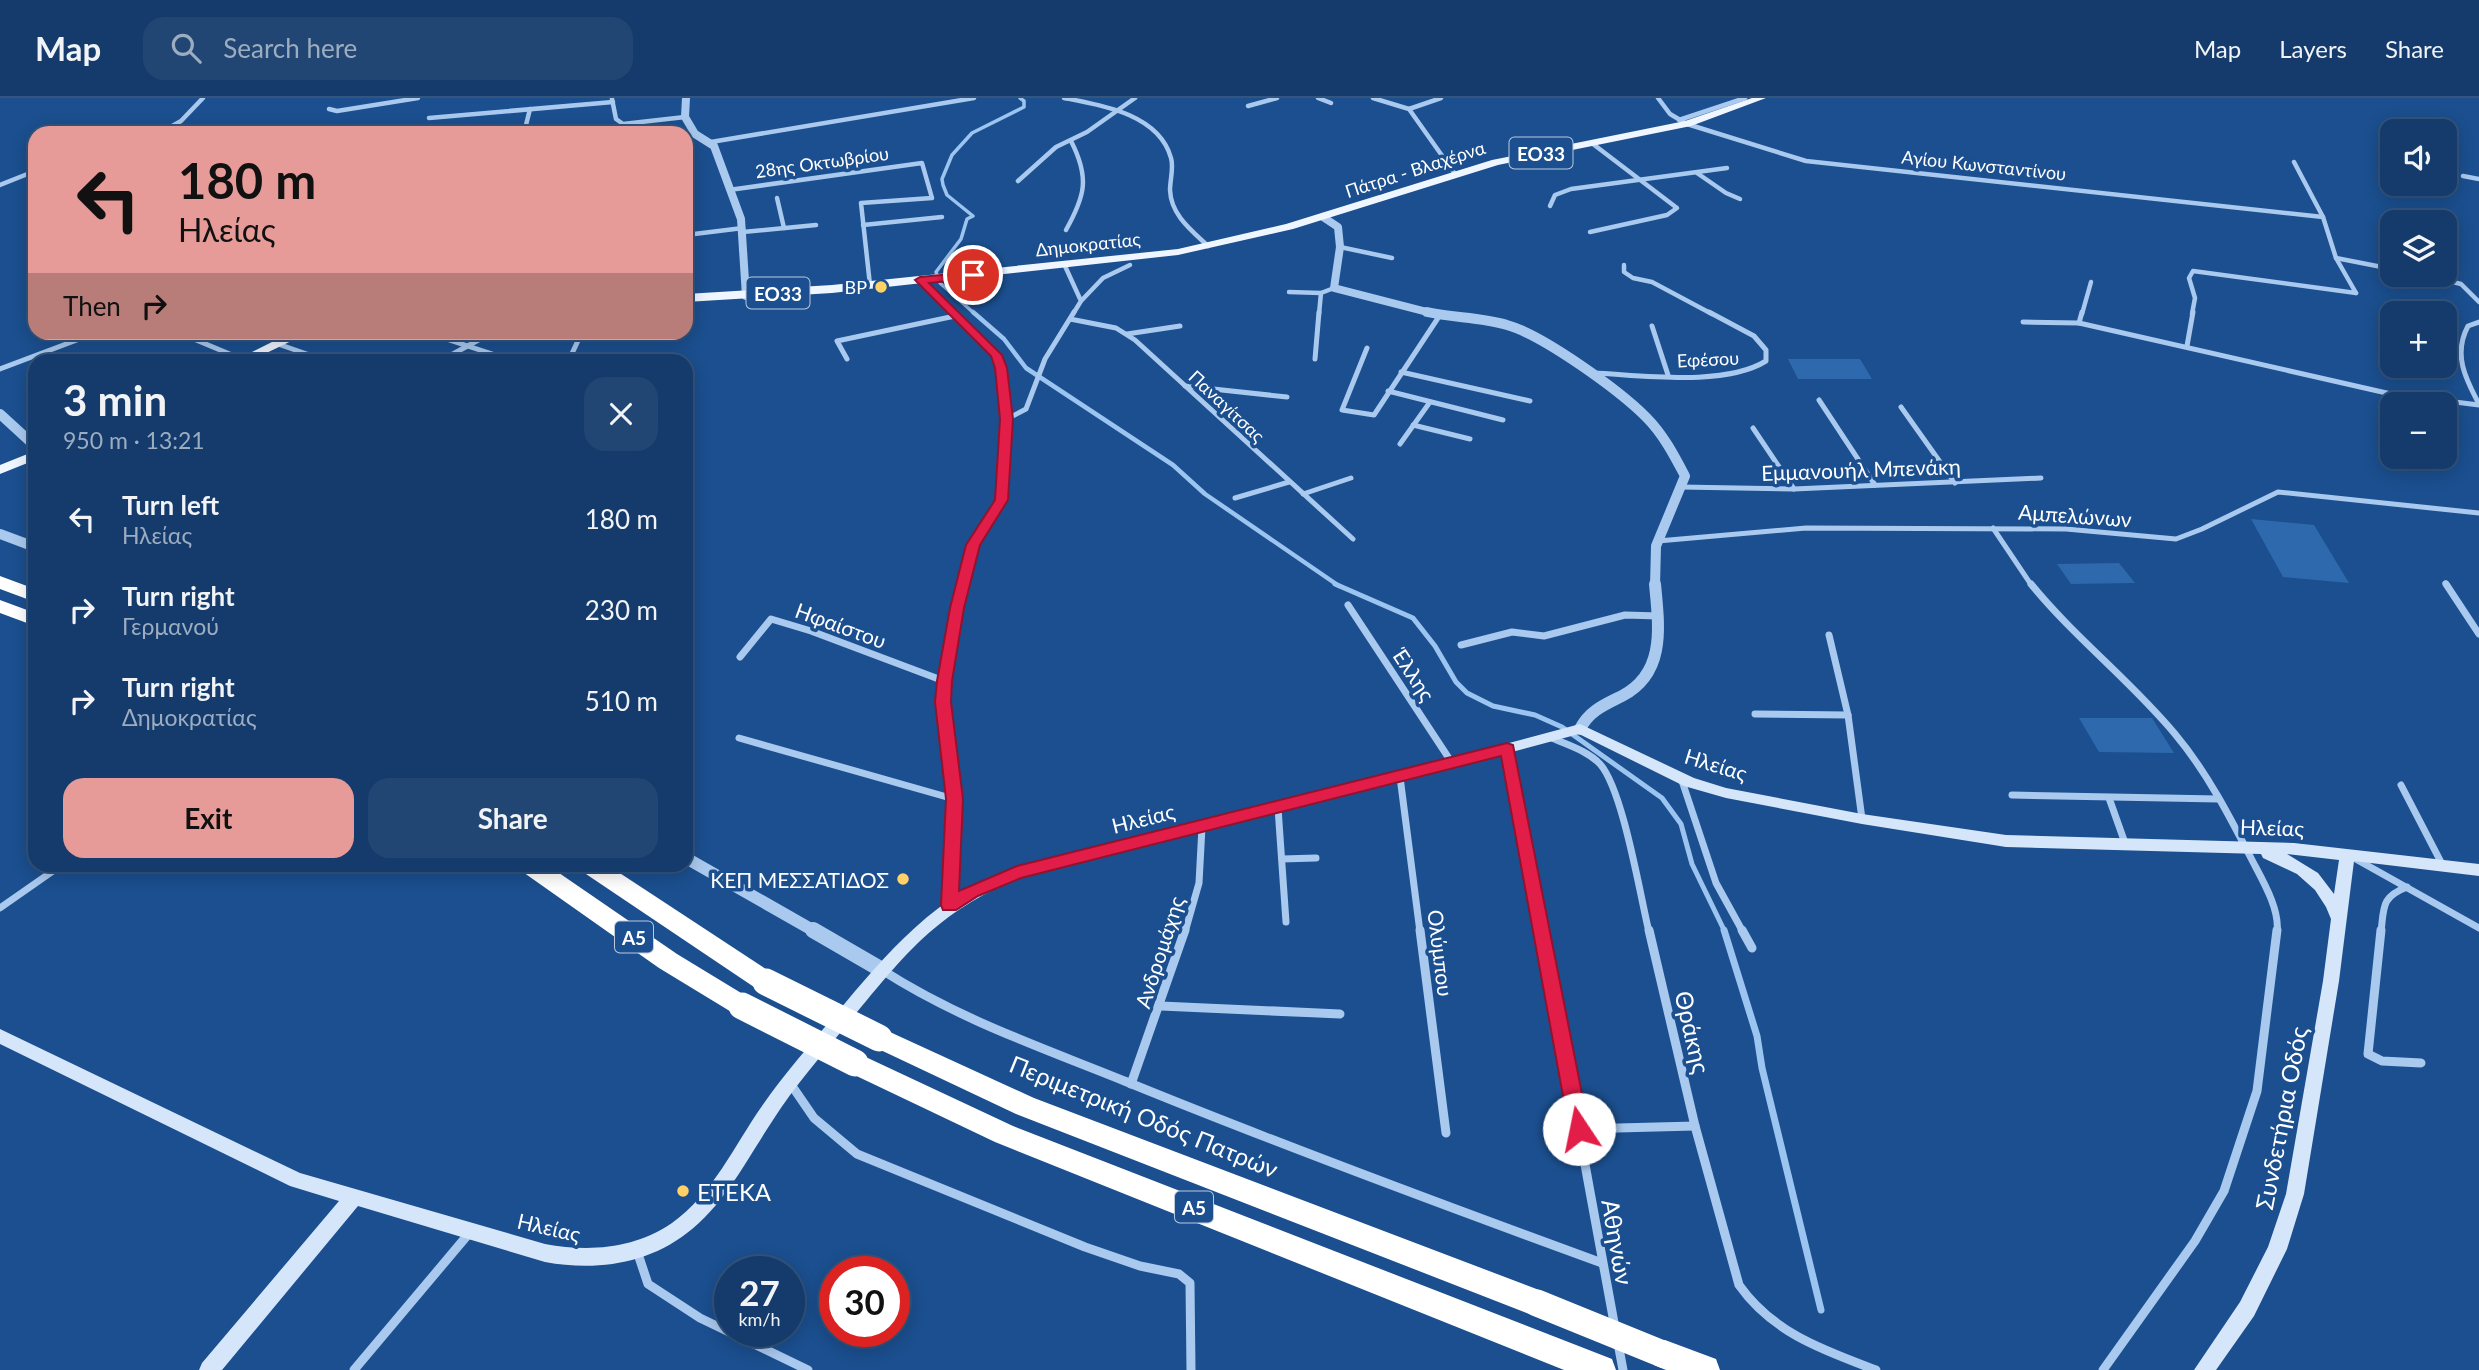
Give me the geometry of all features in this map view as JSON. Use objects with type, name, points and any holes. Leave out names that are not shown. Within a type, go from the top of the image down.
[{"type":"highway","points":[[0,582],[28,593]]},
{"type":"highway","points":[[0,606],[28,617]]},
{"type":"highway","name":"Α5","points":[[540,872],[668,961],[742,1006],[1004,1134],[1601,1370]]},
{"type":"highway","name":"Περιμετρική Οδός Πατρών","points":[[600,872],[766,982],[879,1038],[1025,1105],[1705,1370]]},
{"type":"main road","name":"Πάτρα - Βλαχέρνα","points":[[1323,217],[1496,162],[1592,144],[1683,122],[1761,98]]},
{"type":"main road","name":"Δημοκρατίας","points":[[693,300],[1065,266],[1208,246],[1323,217]]},
{"type":"main road","points":[[256,354],[287,340]]},
{"type":"main road","points":[[0,470],[28,458]]},
{"type":"main road","name":"Ηλείας","points":[[0,1035],[263,1166],[303,1182],[562,1257],[598,1258],[637,1251],[675,1231],[695,1215],[790,1083],[881,970],[917,931],[972,891],[1017,873],[1568,733],[1726,793],[1862,819],[2006,841],[2246,848],[2347,854],[2479,870]]},
{"type":"main road","points":[[2246,848],[2280,857],[2313,875],[2332,900],[2340,920]]},
{"type":"main road","name":"Συνδετήρια Οδός","points":[[2204,1370],[2247,1309],[2277,1249],[2295,1194],[2340,920],[2347,854]]},
{"type":"main road","points":[[209,1370],[354,1197]]},
{"type":"street","points":[[174,126],[203,98]]},
{"type":"street","points":[[329,109],[337,111],[418,98]]},
{"type":"street","points":[[686,98],[685,117],[691,126]]},
{"type":"street","points":[[693,130],[697,136],[711,142],[974,98]]},
{"type":"street","points":[[1064,98],[1129,112],[1147,126],[1172,159],[1168,183],[1170,202],[1181,219],[1208,246]]},
{"type":"street","points":[[1018,181],[1054,149],[1071,141],[1135,98]]},
{"type":"street","points":[[1248,106],[1277,98]]},
{"type":"street","points":[[1318,98],[1331,103]]},
{"type":"street","points":[[1373,98],[1409,108],[1441,98]]},
{"type":"street","name":"Αγίου Κωνσταντίνου","points":[[1658,98],[1683,122],[1806,161],[2323,217]]},
{"type":"street","points":[[1683,122],[1745,98]]},
{"type":"street","points":[[429,118],[612,100],[616,120],[623,124],[685,117]]},
{"type":"street","points":[[1409,108],[1455,174]]},
{"type":"street","points":[[526,126],[530,109]]},
{"type":"street","points":[[1066,230],[1077,212],[1083,191],[1077,154],[1071,141]]},
{"type":"street","points":[[711,142],[738,207],[743,230],[746,296]]},
{"type":"street","points":[[1590,232],[1676,211],[1676,206],[1592,144]]},
{"type":"street","name":"28ης Οκτωβρίου","points":[[729,190],[918,162],[924,165],[932,198],[861,203],[863,225]]},
{"type":"street","points":[[2187,346],[2195,298],[2189,278],[2193,271],[2356,293],[2336,258],[2323,217],[2294,162]]},
{"type":"street","points":[[1550,206],[1555,195],[1571,189],[1727,168]]},
{"type":"street","points":[[1697,173],[1726,193],[1740,199]]},
{"type":"street","points":[[0,184],[28,174]]},
{"type":"street","points":[[2463,176],[2479,179]]},
{"type":"street","points":[[777,198],[784,228]]},
{"type":"street","points":[[1323,217],[1338,227],[1339,247],[1334,288]]},
{"type":"street","points":[[870,285],[863,225],[942,218]]},
{"type":"street","points":[[693,234],[816,225]]},
{"type":"street","points":[[1339,247],[1392,258]]},
{"type":"street","points":[[2336,258],[2380,267]]},
{"type":"street","points":[[1007,419],[1026,409],[1038,375],[1070,318],[1094,283],[1114,270],[1130,265]]},
{"type":"street","name":"Εφέσου","points":[[1590,373],[1668,375],[1744,372],[1764,364],[1767,353],[1750,334],[1652,282],[1633,278],[1624,272],[1625,265]]},
{"type":"street","points":[[1065,266],[1081,301]]},
{"type":"street","points":[[925,280],[955,316],[978,334],[998,358],[1007,419],[1001,500],[973,545],[957,608],[944,681],[943,702],[954,799],[950,905]]},
{"type":"street","points":[[2079,323],[2091,282]]},
{"type":"street","points":[[2457,283],[2479,302]]},
{"type":"street","points":[[1289,292],[1321,293],[1334,288],[1440,314],[1492,321],[1514,327],[1544,342],[1620,394],[1659,430],[1685,476],[1658,541],[1654,568],[1659,616],[1657,649],[1647,677],[1634,689],[1586,716],[1568,733]]},
{"type":"street","points":[[1315,359],[1321,293]]},
{"type":"street","points":[[1367,348],[1342,410],[1374,415],[1440,314]]},
{"type":"street","points":[[847,359],[838,341],[955,316]]},
{"type":"street","name":"Παναγίτσας","points":[[1070,318],[1116,328],[1127,334],[1353,539]]},
{"type":"street","points":[[2023,322],[2079,323],[2391,394],[2479,404]]},
{"type":"street","points":[[2479,322],[2468,326],[2458,350],[2469,388],[2479,404]]},
{"type":"street","points":[[1127,334],[1180,326]]},
{"type":"street","points":[[1652,326],[1668,375]]},
{"type":"street","points":[[40,354],[77,340]]},
{"type":"street","points":[[196,340],[229,354]]},
{"type":"street","points":[[447,340],[490,354]]},
{"type":"street","points":[[454,354],[479,340]]},
{"type":"street","points":[[278,344],[307,354]]},
{"type":"street","points":[[0,369],[28,358]]},
{"type":"street","points":[[1401,372],[1530,401]]},
{"type":"street","points":[[1185,386],[1287,397]]},
{"type":"street","points":[[1388,391],[1503,421]]},
{"type":"street","points":[[1819,400],[1875,485]]},
{"type":"street","points":[[1400,444],[1430,402]]},
{"type":"street","points":[[1901,407],[1955,483]]},
{"type":"street","points":[[0,414],[28,440]]},
{"type":"street","points":[[1413,425],[1470,439]]},
{"type":"street","points":[[1753,428],[1794,489]]},
{"type":"street","points":[[1303,494],[1351,478]]},
{"type":"street","name":"Εμμανουήλ Μπενάκη","points":[[1681,487],[1794,489],[2041,478]]},
{"type":"street","points":[[1235,498],[1289,482]]},
{"type":"street","name":"Αμπελώνων","points":[[1658,541],[1806,528],[2066,529],[2176,539],[2192,534],[2257,500],[2286,492],[2479,513]]},
{"type":"street","points":[[1993,528],[2008,553],[2058,617],[2181,741],[2197,762],[2268,891],[2277,926],[2257,1091],[2224,1191],[2213,1214],[2103,1370]]},
{"type":"street","points":[[0,534],[28,544]]},
{"type":"street","points":[[2445,583],[2479,634]]},
{"type":"street","name":"Έλλης","points":[[1348,605],[1452,763]]},
{"type":"street","points":[[1461,645],[1512,632],[1544,636],[1618,617],[1659,616]]},
{"type":"street","name":"Ηφαίστου","points":[[740,657],[771,619],[811,631],[944,681]]},
{"type":"street","points":[[1829,635],[1847,715],[1862,819]]},
{"type":"street","points":[[1755,713],[1847,715]]},
{"type":"street","name":"Θράκης","points":[[1568,733],[1606,769],[1623,820],[1695,1126],[1739,1285],[1748,1302],[1766,1319],[1799,1338],[1876,1370]]},
{"type":"street","points":[[739,738],[954,799]]},
{"type":"street","name":"Αθηνών","points":[[1507,749],[1623,1370]]},
{"type":"street","name":"Ολύμπου","points":[[1401,777],[1446,1133]]},
{"type":"street","points":[[1681,778],[1716,883],[1752,948]]},
{"type":"street","points":[[2401,785],[2443,866]]},
{"type":"street","points":[[2012,794],[2218,799]]},
{"type":"street","points":[[2109,798],[2125,844]]},
{"type":"street","points":[[1278,808],[1286,922]]},
{"type":"street","name":"Ανδρομάχης","points":[[1131,1084],[1194,909],[1199,883],[1202,827]]},
{"type":"street","points":[[2347,854],[2479,928]]},
{"type":"street","points":[[1282,859],[1316,858]]},
{"type":"street","points":[[693,862],[934,1003],[1131,1084],[1602,1264]]},
{"type":"street","points":[[0,908],[52,872]]},
{"type":"street","points":[[2407,887],[2392,893],[2384,904],[2368,1054],[2382,1061],[2421,1063]]},
{"type":"street","points":[[1161,1006],[1340,1014]]},
{"type":"street","points":[[790,1083],[820,1124],[858,1153],[1085,1247],[1140,1266],[1179,1274],[1189,1283],[1191,1293],[1191,1370]]},
{"type":"street","points":[[1579,1129],[1695,1126]]},
{"type":"street","points":[[354,1370],[472,1230]]},
{"type":"street","points":[[637,1251],[648,1284],[700,1318],[808,1370]]},
{"type":"shaded area","points":[[1788,359],[1860,359],[1872,379],[1798,379]]},
{"type":"shaded area","points":[[2251,519],[2314,525],[2349,583],[2283,577]]},
{"type":"shaded area","points":[[2119,563],[2135,583],[2071,584],[2057,564]]},
{"type":"shaded area","points":[[2079,718],[2152,718],[2174,753],[2099,752]]},
{"type":"waterway","points":[[975,314],[940,283],[936,272],[961,239],[967,219],[973,216],[947,195],[942,179],[952,155],[972,133],[1024,107],[1024,101],[1020,98]]},
{"type":"waterway","points":[[973,312],[1004,339],[1026,368],[1173,465],[1205,494],[1338,585]]},
{"type":"waterway","points":[[1338,585],[1413,618],[1435,646],[1456,682],[1467,693],[1493,706],[1535,715],[1562,727],[1662,798],[1681,824],[1692,864],[1725,932]]},
{"type":"waterway","points":[[1724,930],[1757,1036],[1762,1068],[1821,1310]]},
{"type":"place","name":"BP","points":[[881,287]]},
{"type":"place","name":"ΚΕΠ ΜΕΣΣΑΤΙΔΟΣ","points":[[903,879]]},
{"type":"place","name":"ΕΤΕΚΑ","points":[[683,1191]]},
{"type":"route","points":[[973,275],[920,280],[955,316],[978,334],[996,355],[1001,368],[1007,419],[1004,488],[1000,505],[973,545],[957,608],[944,681],[943,702],[954,799],[950,905],[972,891],[1017,873],[1507,749],[1579,1129]]}]
